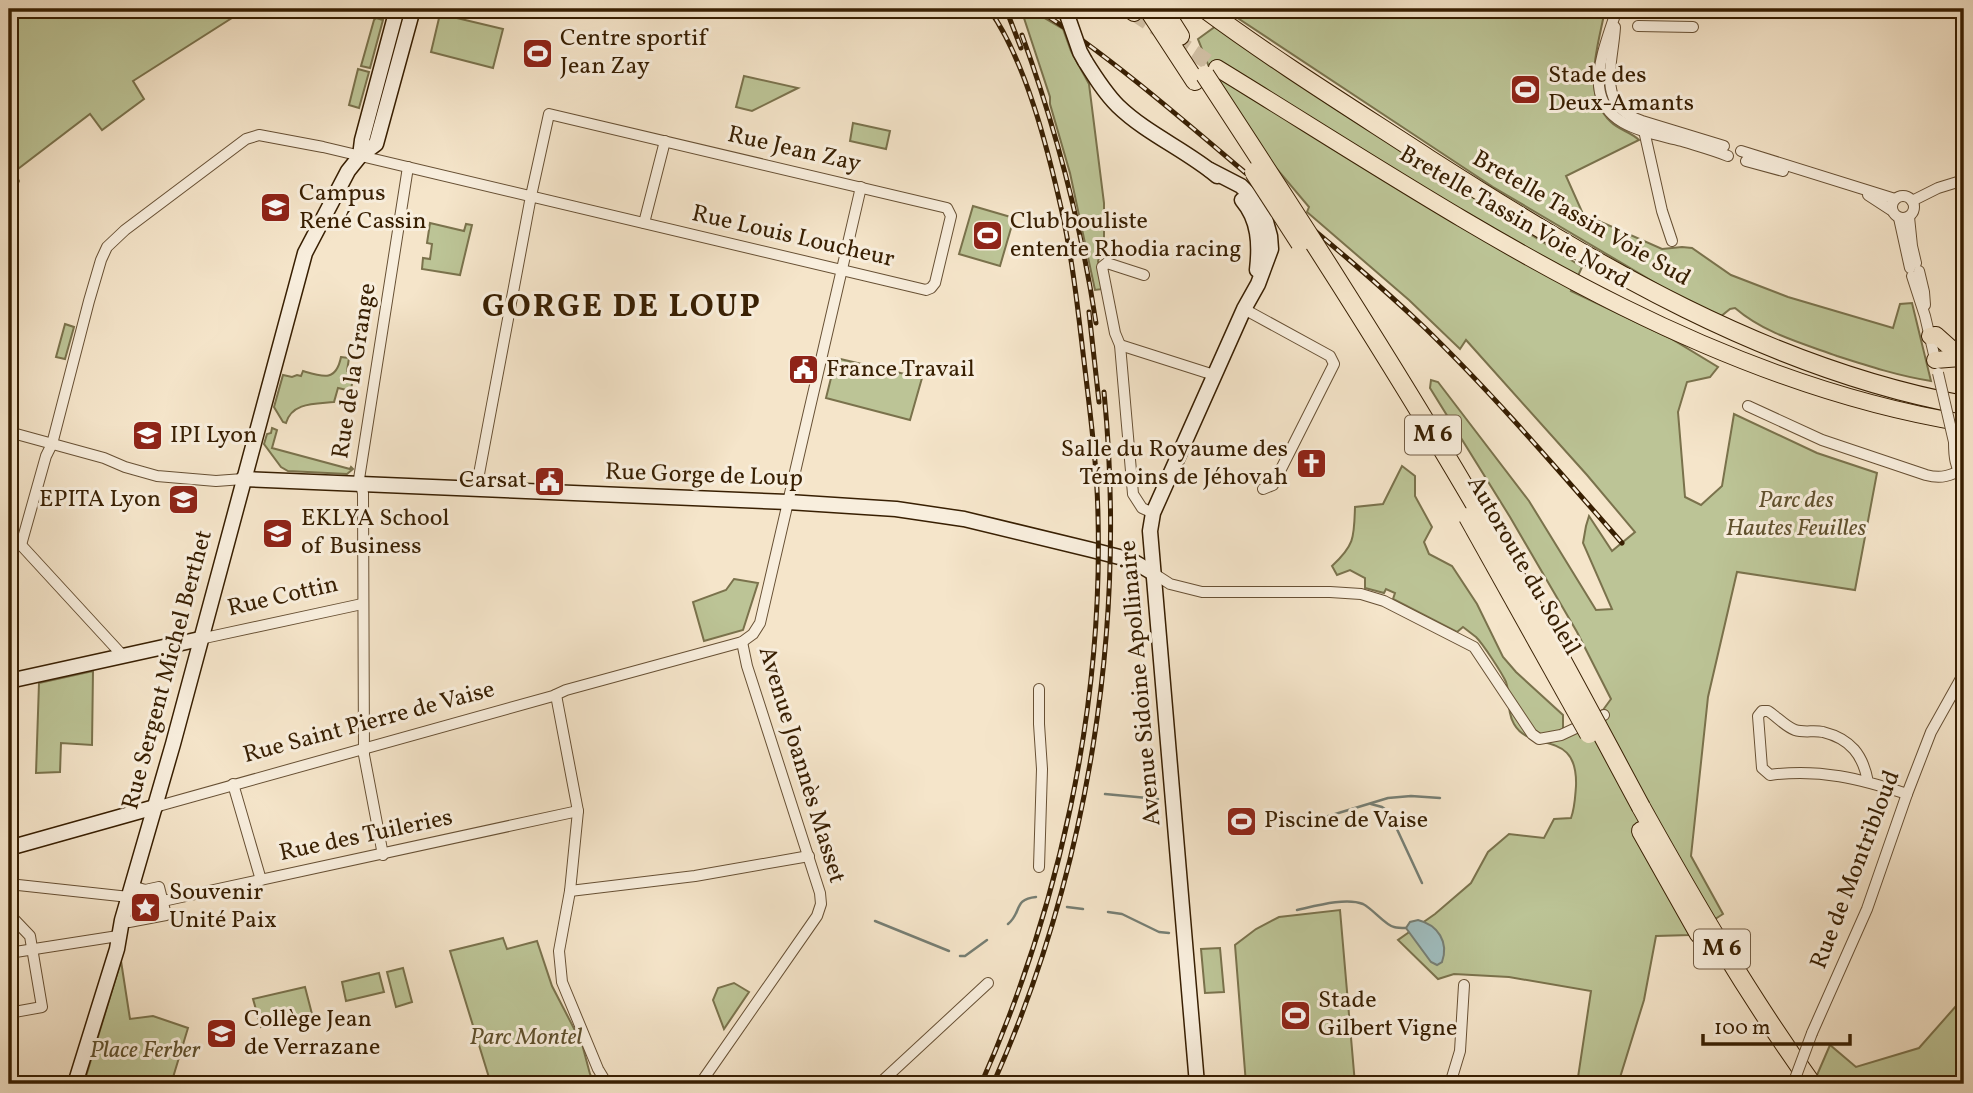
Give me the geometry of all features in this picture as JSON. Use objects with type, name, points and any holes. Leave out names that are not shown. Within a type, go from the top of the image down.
[{"type":"highway","name":"Autoroute du Soleil","points":[[1163,9],[1342,285],[1470,496],[1558,651],[1670,886],[1721,971],[1798,1084]]},
{"type":"highway","name":"Bretelle Tassin Voie Sud","points":[[1205,9],[1304,79],[1484,194],[1569,246],[1651,291],[1740,334],[1818,365],[1878,384],[1964,405]]},
{"type":"highway","name":"Autoroute du Soleil","points":[[1137,10],[1206,74]]},
{"type":"highway","name":"Autoroute du Soleil","points":[[1636,810],[1729,962],[1812,1084]]},
{"type":"main road","name":"Rue Sergent Michel Berthet","points":[[359,156],[397,9]]},
{"type":"main road","name":"Rue Sergent Michel Berthet","points":[[75,1084],[117,949],[122,920],[305,253],[348,171],[359,156],[376,144],[413,9]]},
{"type":"main road","name":"Avenue Sidoine Apollinaire","points":[[1065,9],[1080,52],[1118,106],[1210,170],[1241,186],[1256,201],[1270,236],[1271,250],[1258,284],[1153,513],[1150,531],[1197,1084]]},
{"type":"main road","name":"Bretelle Tassin Voie Nord","points":[[1206,74],[1566,277],[1706,345],[1816,387],[1964,423]]},
{"type":"main road","points":[[1930,336],[1936,335],[1962,359]]},
{"type":"main road","points":[[1937,366],[1962,359]]},
{"type":"main road","name":"Rue Gorge de Loup","points":[[243,479],[895,509],[964,519],[1131,560],[1153,573]]},
{"type":"main road","name":"Rue Cottin","points":[[9,681],[200,639]]},
{"type":"main road","name":"Rue Saint Pierre de Vaise","points":[[9,846],[155,807]]},
{"type":"street","points":[[1616,11],[1607,38],[1598,84],[1601,96],[1614,117],[1632,128],[1643,126],[1726,151]]},
{"type":"street","points":[[1639,26],[1693,27]]},
{"type":"street","name":"Rue Jean Zay","points":[[531,196],[549,114],[947,208],[951,216],[935,283],[931,288]]},
{"type":"street","points":[[1643,126],[1659,199],[1672,241]]},
{"type":"street","name":"Rue Louis Loucheur","points":[[21,545],[46,456],[52,444],[89,301],[107,247],[125,230],[246,139],[259,135],[408,167],[926,290],[931,288]]},
{"type":"street","points":[[644,223],[665,141]]},
{"type":"street","points":[[1748,406],[1822,440],[1926,475],[1938,478],[1963,471],[1954,457],[1954,442],[1904,218],[1868,195],[1743,156],[1895,199],[1902,196],[1912,201]]},
{"type":"street","name":"Rue de la Grange","points":[[383,855],[364,749],[362,485],[359,479],[408,167]]},
{"type":"street","points":[[1912,201],[1938,188],[1964,180]]},
{"type":"street","name":"Avenue Joannès Masset","points":[[700,1084],[817,916],[821,904],[809,856],[747,666],[742,642],[753,634],[761,623],[861,187]]},
{"type":"street","points":[[476,489],[531,196]]},
{"type":"street","points":[[1891,210],[1895,199]]},
{"type":"street","points":[[1904,218],[1914,211],[1912,201]]},
{"type":"street","points":[[1144,275],[1107,263],[1102,267],[1115,333],[1120,345],[1133,494],[1142,508],[1153,513]]},
{"type":"street","points":[[1247,304],[1330,356],[1334,364],[1273,485],[1263,489]]},
{"type":"street","points":[[1120,345],[1214,375]]},
{"type":"street","points":[[9,432],[158,476],[216,481],[243,479]]},
{"type":"street","points":[[9,544],[21,545],[124,657]]},
{"type":"street","points":[[1153,573],[1170,584],[1202,592],[1331,592],[1361,594],[1384,601],[1474,647],[1532,734],[1539,739],[1561,735],[1604,715]]},
{"type":"street","name":"Rue Cottin","points":[[200,639],[362,604]]},
{"type":"street","name":"Rue Saint Pierre de Vaise","points":[[155,807],[742,642]]},
{"type":"street","name":"Rue de Montribloud","points":[[1793,1084],[1812,1033],[1867,909],[1931,732],[1964,673]]},
{"type":"street","points":[[1039,689],[1042,769],[1039,867]]},
{"type":"street","points":[[556,695],[578,811],[570,891],[559,951],[562,982],[598,1069],[607,1084]]},
{"type":"street","points":[[1868,782],[1866,768],[1859,753],[1843,740],[1822,732],[1795,730],[1768,711],[1762,711],[1758,716],[1762,768],[1770,775],[1829,773],[1907,794]]},
{"type":"street","points":[[233,785],[261,880]]},
{"type":"street","name":"Rue des Tuileries","points":[[163,901],[578,811]]},
{"type":"street","points":[[570,891],[695,876],[809,856]]},
{"type":"street","points":[[9,884],[130,892],[159,887],[166,915],[130,922],[122,920]]},
{"type":"street","points":[[9,914],[30,936],[42,1007],[9,1013]]},
{"type":"street","points":[[9,953],[118,936]]},
{"type":"street","points":[[878,1084],[988,983]]},
{"type":"street","points":[[1450,1084],[1460,1051],[1464,985]]},
{"type":"green space","points":[[9,9],[246,9],[133,81],[144,99],[102,130],[90,114],[14,172],[19,181],[9,201]]},
{"type":"green space","points":[[1021,9],[1029,9],[1063,29],[1071,51],[1089,84],[1104,203],[1104,245],[1098,261],[1103,289],[1095,290],[1070,173],[1050,97]]},
{"type":"green space","points":[[1224,9],[1605,9],[1594,68],[1596,97],[1611,122],[1639,140],[1566,176],[1583,214],[1662,249],[1692,248],[1731,275],[1788,297],[1893,328],[1900,304],[1912,303],[1931,381],[1872,367],[1797,342],[1758,324],[1735,308],[1720,317],[1686,301],[1493,187]]},
{"type":"green space","points":[[440,14],[503,29],[493,68],[431,52]]},
{"type":"green space","points":[[376,18],[383,20],[370,68],[361,66]]},
{"type":"green space","name":"Parc des Hautes Feuilles","points":[[1216,26],[1582,267],[1571,291],[1670,338],[1718,367],[1710,377],[1687,382],[1678,412],[1685,497],[1701,505],[1722,486],[1734,414],[1817,453],[1877,473],[1855,590],[1737,572],[1708,697],[1691,856],[1723,914],[1690,935],[1656,936],[1644,1000],[1618,1084],[1577,1084],[1591,991],[1509,977],[1454,974],[1438,979],[1398,940],[1435,914],[1471,883],[1488,852],[1509,834],[1544,838],[1554,819],[1571,818],[1576,786],[1575,768],[1570,756],[1562,749],[1531,738],[1514,724],[1506,682],[1476,637],[1463,627],[1457,632],[1393,599],[1395,593],[1386,589],[1384,593],[1365,588],[1365,578],[1350,570],[1337,575],[1332,566],[1352,540],[1355,507],[1383,504],[1402,466],[1415,476],[1415,496],[1432,527],[1424,542],[1429,554],[1452,566],[1477,604],[1503,657],[1563,715],[1563,730],[1603,710],[1611,699],[1577,632],[1430,388],[1431,380],[1438,382],[1529,501],[1596,610],[1612,609],[1583,543],[1589,516],[1612,551],[1635,532],[1466,340],[1460,349],[1409,300],[1307,212],[1309,207],[1245,131],[1211,72],[1198,39]]},
{"type":"green space","points":[[358,69],[369,72],[359,108],[349,105]]},
{"type":"green space","points":[[744,76],[798,88],[752,111],[736,107]]},
{"type":"green space","points":[[853,123],[890,131],[886,149],[850,141]]},
{"type":"green space","name":"Club bouliste entente Rhodia racing","points":[[973,206],[1014,218],[1000,266],[959,254]]},
{"type":"green space","points":[[430,223],[464,231],[466,224],[472,225],[460,275],[422,269],[423,258],[430,259],[432,244],[427,243]]},
{"type":"green space","points":[[65,324],[74,327],[65,359],[56,357]]},
{"type":"green space","points":[[341,357],[349,358],[347,371],[353,376],[351,391],[338,388],[334,402],[299,408],[289,416],[286,423],[283,422],[274,407],[283,375],[301,376],[303,371],[328,376],[336,371]]},
{"type":"green space","points":[[836,358],[922,378],[910,420],[826,398]]},
{"type":"green space","points":[[272,428],[277,430],[272,448],[353,469],[347,474],[288,471],[281,467],[264,444]]},
{"type":"green space","points":[[734,579],[758,583],[743,630],[704,641],[693,602],[726,590]]},
{"type":"green space","points":[[93,671],[92,745],[61,743],[60,772],[36,773],[39,683]]},
{"type":"green space","name":"Stade Gilbert Vigne","points":[[1340,910],[1355,1084],[1246,1084],[1235,945],[1256,929],[1279,917]]},
{"type":"green space","name":"Parc Montel","points":[[503,938],[507,949],[537,941],[552,986],[582,1044],[595,1084],[491,1084],[450,951]]},
{"type":"green space","points":[[1220,948],[1224,992],[1205,993],[1201,949]]},
{"type":"green space","name":"Place Ferber","points":[[121,961],[130,1019],[153,1016],[188,1028],[171,1084],[84,1083]]},
{"type":"green space","points":[[403,968],[412,1002],[396,1007],[387,972]]},
{"type":"green space","points":[[379,973],[384,992],[346,1001],[342,982]]},
{"type":"green space","points":[[734,983],[749,992],[724,1029],[713,1000],[718,988]]},
{"type":"green space","points":[[305,987],[312,1014],[261,1027],[253,999]]},
{"type":"green space","points":[[1964,997],[1964,1084],[1825,1084],[1817,1075],[1830,1045],[1856,1067],[1919,1048]]},
{"type":"water","points":[[1418,920],[1436,930],[1443,941],[1444,955],[1442,962],[1437,965],[1431,962],[1406,928],[1410,922]]},
{"type":"waterway","points":[[1105,794],[1158,799]]},
{"type":"waterway","points":[[1291,821],[1322,818],[1388,798],[1440,798]]},
{"type":"waterway","points":[[1371,804],[1389,812],[1422,883]]},
{"type":"waterway","points":[[1008,924],[1024,901],[1036,897]]},
{"type":"waterway","points":[[1297,910],[1330,903],[1356,902],[1367,906],[1391,926],[1406,928]]},
{"type":"waterway","points":[[1067,907],[1083,909]]},
{"type":"waterway","points":[[1108,912],[1122,914],[1159,932],[1169,933]]},
{"type":"waterway","points":[[875,921],[949,951]]},
{"type":"waterway","points":[[960,956],[965,956],[987,940]]},
{"type":"tunnel","points":[[1134,13],[1217,68]]},
{"type":"railway","points":[[981,1084],[1009,1017],[1033,948],[1054,878],[1071,806],[1084,734],[1098,588],[1095,458],[1066,231],[1050,161],[1025,80],[989,9]]},
{"type":"railway","points":[[1006,9],[1021,48]]},
{"type":"railway","points":[[1037,9],[1090,46],[1166,106],[1403,307],[1501,407],[1622,543]]},
{"type":"railway","points":[[1022,35],[1066,177],[1083,249],[1096,323]]},
{"type":"railway","points":[[1089,312],[1099,402]]},
{"type":"railway","points":[[993,1084],[1026,1002],[1054,918],[1076,832],[1093,745],[1104,657],[1110,569],[1110,480],[1104,392]]},
{"type":"place","name":"Centre sportif Jean Zay","points":[[537,53]]},
{"type":"place","name":"Stade des Deux-Amants","points":[[1525,90]]},
{"type":"place","name":"Campus René Cassin","points":[[276,208]]},
{"type":"place","name":"Club bouliste entente Rhodia racing","points":[[987,236]]},
{"type":"place","name":"France Travail","points":[[803,370]]},
{"type":"place","name":"IPI Lyon","points":[[147,436]]},
{"type":"place","name":"Salle du Royaume des Témoins de Jéhovah","points":[[1311,464]]},
{"type":"place","name":"Carsat","points":[[550,481]]},
{"type":"place","name":"EPITA Lyon","points":[[184,500]]},
{"type":"place","name":"EKLYA School of Business","points":[[278,533]]},
{"type":"place","name":"Piscine de Vaise","points":[[1241,821]]},
{"type":"place","name":"Souvenir Unité Paix","points":[[146,907]]},
{"type":"place","name":"Stade Gilbert Vigne","points":[[1295,1015]]},
{"type":"place","name":"Collège Jean de Verrazane","points":[[221,1034]]},
{"type":"district","name":"GORGE DE LOUP","points":[[622,308]]}]
